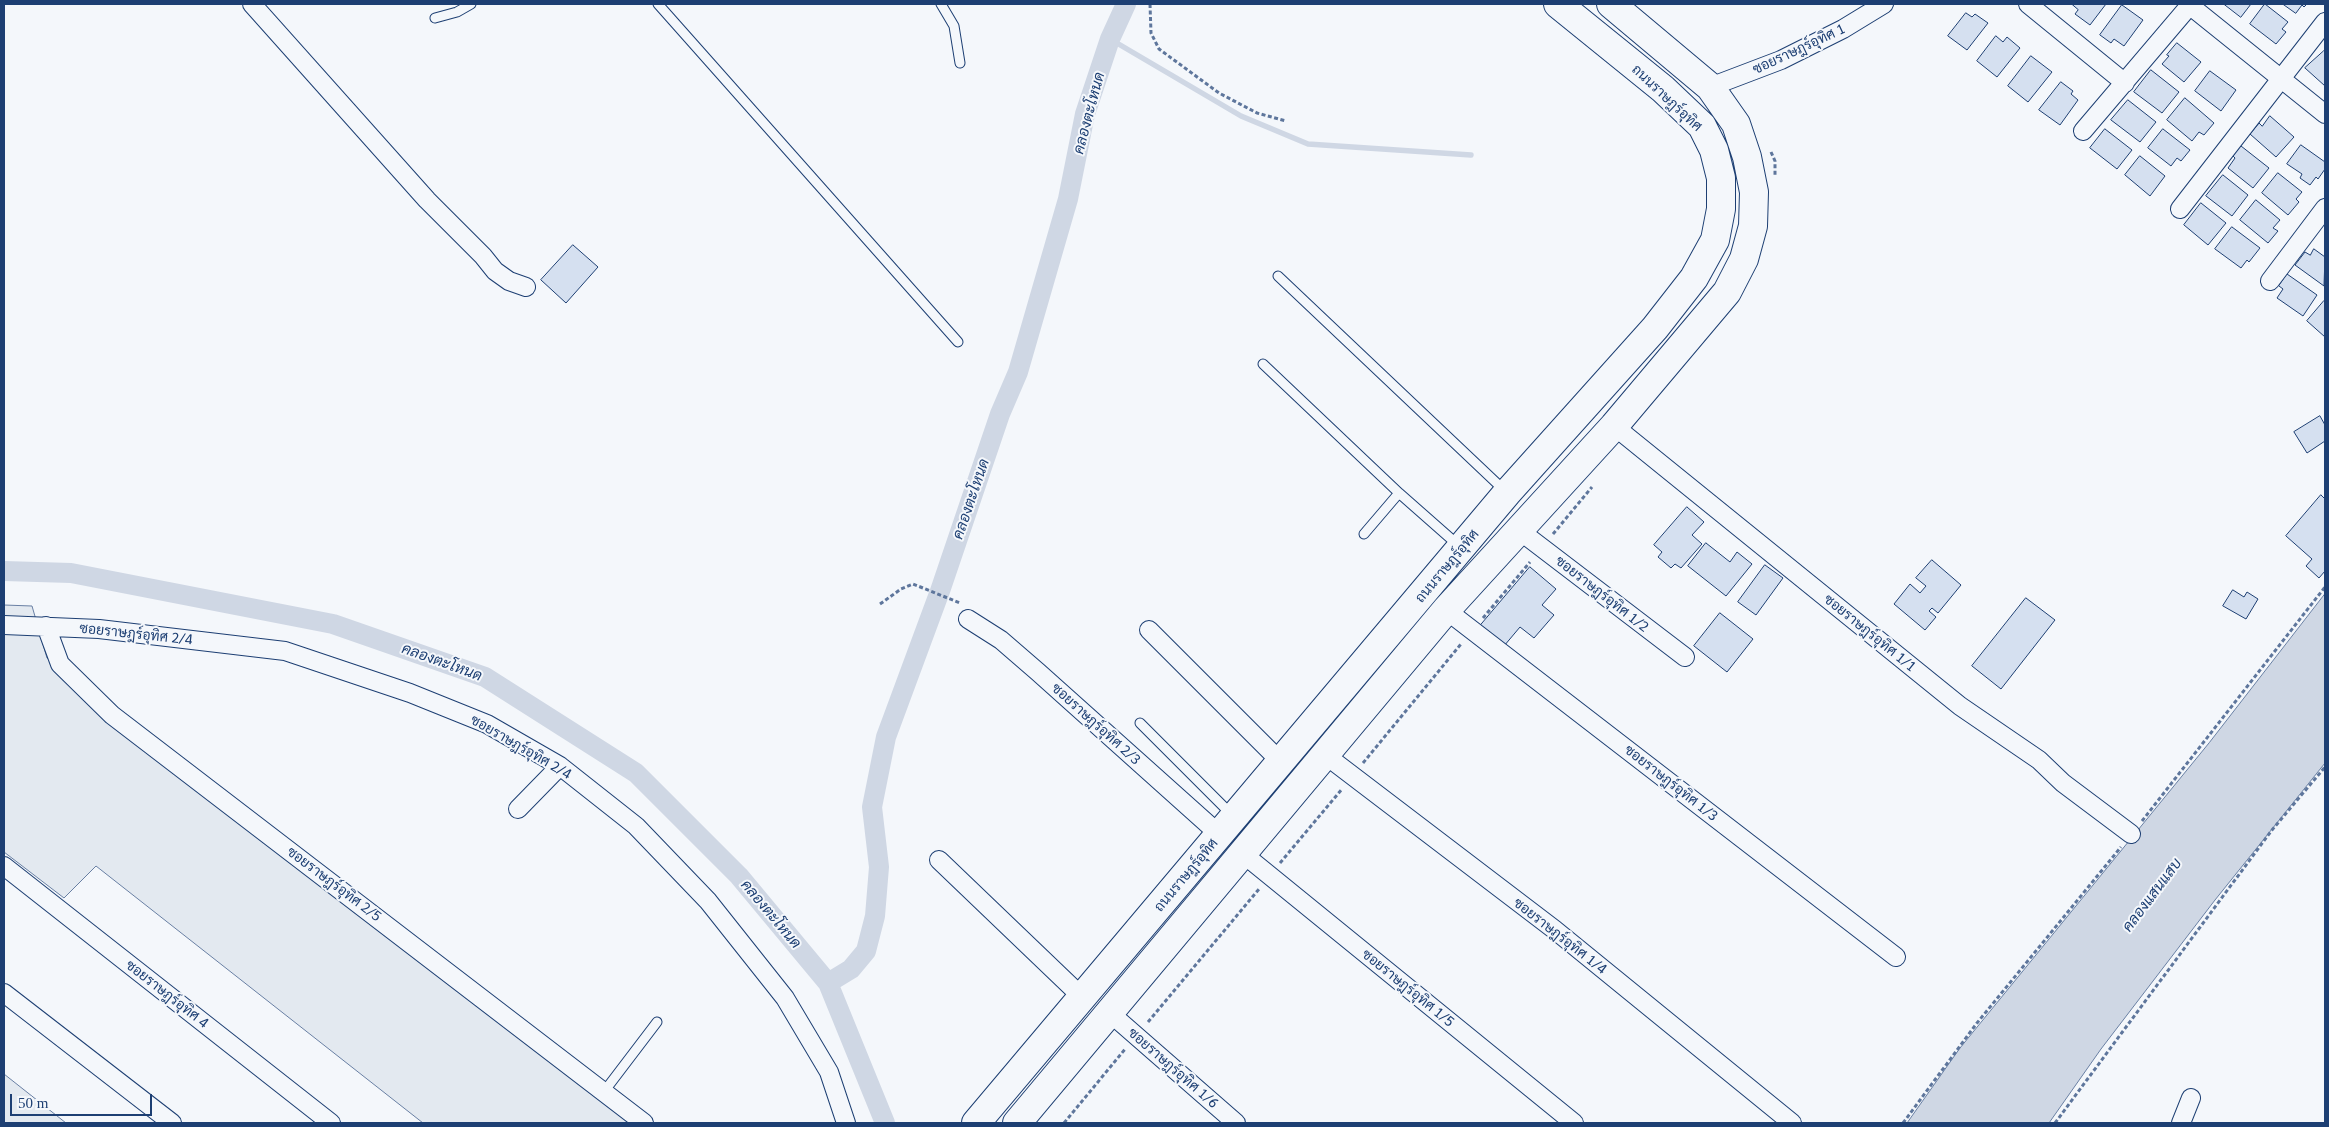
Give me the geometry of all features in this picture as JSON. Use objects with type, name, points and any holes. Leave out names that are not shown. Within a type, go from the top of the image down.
[{"type":"main road","name":"ถนนราษฎร์อุทิศ","points":[[976,1123],[1507,493],[1655,328],[1694,278],[1715,240],[1721,209],[1721,178],[1714,150],[1702,126],[1662,89],[1558,4]]},
{"type":"main road","name":"ถนนราษฎร์อุทิศ","points":[[1021,1122],[1324,754],[1446,610],[1614,426],[1727,292],[1744,259],[1753,226],[1754,201],[1747,157],[1736,124],[1710,87],[1611,4]]},
{"type":"street","points":[[252,4],[427,200],[496,271],[509,280],[526,287]]},
{"type":"street","name":"ซอยราษฎร์อุทิศ 1","points":[[1710,87],[1781,60],[1843,29],[1884,4]]},
{"type":"street","points":[[2028,4],[2125,82]]},
{"type":"street","points":[[2083,132],[2190,4],[2325,114]]},
{"type":"street","points":[[2180,209],[2325,22]]},
{"type":"street","points":[[2270,280],[2325,208]]},
{"type":"street","name":"ซอยราษฎร์อุทิศ 1/1","points":[[1614,426],[1960,706],[2039,760],[2063,783],[2131,834]]},
{"type":"street","name":"ซอยราษฎร์อุทิศ 1/2","points":[[1520,531],[1685,657]]},
{"type":"street","name":"ซอยราษฎร์อุทิศ 1/3","points":[[1446,610],[1896,957]]},
{"type":"street","name":"ซอยราษฎร์อุทิศ 2/3","points":[[964,611],[1227,826]]},
{"type":"street","name":"ซอยราษฎร์อุทิศ 2/4","points":[[4,625],[99,629],[285,651],[410,693],[487,724],[560,766],[636,826],[708,901],[785,998],[829,1072],[846,1123]]},
{"type":"street","name":"ซอยราษฎร์อุทิศ 2/5","points":[[46,626],[60,664],[112,715],[644,1123]]},
{"type":"street","points":[[1149,630],[1281,762]]},
{"type":"street","name":"ซอยราษฎร์อุทิศ 1/4","points":[[1324,754],[1555,930],[1792,1123]]},
{"type":"street","points":[[518,809],[560,766]]},
{"type":"street","name":"ซอยราษฎร์อุทิศ 1/5","points":[[1242,853],[1574,1123]]},
{"type":"street","points":[[939,860],[1083,998]]},
{"type":"street","name":"ซอยราษฎร์อุทิศ 4","points":[[4,866],[331,1123]]},
{"type":"street","points":[[4,993],[172,1123]]},
{"type":"street","name":"ซอยราษฎร์อุทิศ 1/6","points":[[1110,1013],[1236,1123]]},
{"type":"street","points":[[2181,1123],[2191,1098]]},
{"type":"lane","points":[[434,18],[457,12],[471,4]]},
{"type":"lane","points":[[658,4],[958,342]]},
{"type":"lane","points":[[941,4],[954,26],[960,63]]},
{"type":"lane","points":[[1278,276],[1507,493]]},
{"type":"lane","points":[[1263,364],[1399,493],[1462,548]]},
{"type":"lane","points":[[1364,534],[1399,493]]},
{"type":"lane","points":[[1140,723],[1227,826]]},
{"type":"lane","points":[[603,1092],[657,1022]]},
{"type":"path","points":[[1150,4],[1152,33],[1159,49],[1218,93],[1257,113],[1286,121]]},
{"type":"path","points":[[880,604],[901,589],[913,584],[964,611]]},
{"type":"path","points":[[1903,1123],[1977,1023],[2131,834],[2325,587]]},
{"type":"path","points":[[2055,1123],[2272,830],[2325,767]]},
{"type":"shaded area","points":[[4,605],[32,606],[47,658],[639,1123],[423,1123],[96,866],[64,898],[4,852]]},
{"type":"shaded area","points":[[4,1074],[66,1123],[4,1123]]},
{"type":"water","name":"คลองแสนแสบ","points":[[2325,594],[2325,763],[2215,900],[2101,1049],[2049,1123],[1907,1123],[1960,1048],[2209,743]]},
{"type":"building","points":[[2072,4],[2106,4],[2090,25],[2075,14],[2078,10]]},
{"type":"building","points":[[2224,4],[2251,4],[2241,17]]},
{"type":"building","points":[[2265,4],[2288,22],[2282,29],[2286,32],[2276,44],[2250,24]]},
{"type":"building","points":[[2283,4],[2307,4],[2304,7],[2302,5],[2296,13]]},
{"type":"building","points":[[2122,5],[2143,20],[2124,46],[2114,39],[2111,43],[2100,35]]},
{"type":"building","points":[[1966,13],[1972,17],[1975,14],[1988,23],[1967,50],[1948,36]]},
{"type":"building","points":[[1996,36],[2003,42],[2007,37],[2020,48],[1997,77],[1977,61]]},
{"type":"building","points":[[2177,43],[2201,62],[2184,82],[2162,64]]},
{"type":"building","points":[[2325,52],[2325,86],[2305,68]]},
{"type":"building","points":[[2031,56],[2052,72],[2028,102],[2008,86]]},
{"type":"building","points":[[2151,70],[2179,92],[2162,113],[2134,92]]},
{"type":"building","points":[[2210,71],[2236,90],[2221,111],[2195,91]]},
{"type":"building","points":[[2061,82],[2073,91],[2071,94],[2078,100],[2060,125],[2039,110]]},
{"type":"building","points":[[2185,98],[2214,123],[2204,135],[2199,132],[2192,141],[2167,120]]},
{"type":"building","points":[[2128,100],[2156,122],[2140,142],[2111,120]]},
{"type":"building","points":[[2270,116],[2294,137],[2276,157],[2250,134],[2259,123],[2262,126]]},
{"type":"building","points":[[2105,129],[2132,150],[2117,169],[2090,148]]},
{"type":"building","points":[[2163,129],[2190,150],[2181,161],[2177,158],[2171,166],[2148,148]]},
{"type":"building","points":[[2301,145],[2325,162],[2325,169],[2318,179],[2316,177],[2310,185],[2300,178],[2302,174],[2287,164]]},
{"type":"building","points":[[2241,146],[2269,168],[2253,188],[2228,168],[2235,158],[2233,156]]},
{"type":"building","points":[[2140,156],[2165,176],[2150,196],[2125,175]]},
{"type":"building","points":[[2278,173],[2302,192],[2296,199],[2299,202],[2288,215],[2262,193]]},
{"type":"building","points":[[2223,175],[2248,195],[2232,216],[2206,196]]},
{"type":"building","points":[[2256,200],[2280,220],[2273,228],[2278,231],[2268,243],[2240,220]]},
{"type":"building","points":[[2201,203],[2226,223],[2208,245],[2184,225]]},
{"type":"building","points":[[2232,227],[2260,248],[2249,262],[2247,260],[2241,268],[2215,249]]},
{"type":"building","points":[[573,245],[598,267],[566,303],[541,280]]},
{"type":"building","points":[[2314,249],[2325,257],[2324,286],[2295,265],[2305,252],[2310,255]]},
{"type":"building","points":[[2287,274],[2317,295],[2303,316],[2277,298],[2283,289],[2279,286]]},
{"type":"building","points":[[2325,302],[2325,337],[2307,321]]},
{"type":"building","points":[[2320,416],[2325,425],[2325,441],[2307,453],[2294,432]]},
{"type":"building","points":[[2321,495],[2325,499],[2325,571],[2319,578],[2306,566],[2312,559],[2286,536]]},
{"type":"building","points":[[1687,507],[1704,522],[1692,535],[1702,544],[1681,568],[1675,564],[1671,568],[1658,557],[1662,552],[1654,545]]},
{"type":"building","points":[[1706,543],[1730,562],[1737,552],[1752,564],[1726,596],[1688,566]]},
{"type":"building","points":[[1932,560],[1961,585],[1938,613],[1932,608],[1929,611],[1936,617],[1925,630],[1894,604],[1910,584],[1920,593],[1926,586],[1916,578]]},
{"type":"building","points":[[1765,565],[1783,578],[1756,615],[1738,602]]},
{"type":"building","points":[[1530,567],[1556,589],[1542,605],[1554,615],[1534,638],[1520,627],[1504,646],[1480,626]]},
{"type":"building","points":[[2233,590],[2244,597],[2247,592],[2258,599],[2246,619],[2223,606]]},
{"type":"building","points":[[2026,598],[2055,620],[2001,689],[1972,666]]},
{"type":"building","points":[[1720,613],[1753,639],[1727,672],[1694,646]]},
{"type":"waterway","name":"คลองตะโหนด","points":[[828,983],[851,969],[866,951],[875,916],[879,867],[872,807],[886,737],[940,591],[1000,414],[1018,372],[1068,199],[1085,114],[1110,39],[1126,4]]},
{"type":"waterway","points":[[1110,39],[1241,116],[1308,144],[1471,155]]},
{"type":"waterway","name":"คลองตะโหนด","points":[[4,571],[71,573],[333,624],[485,677],[636,773],[739,876],[828,983],[885,1123]]}]
